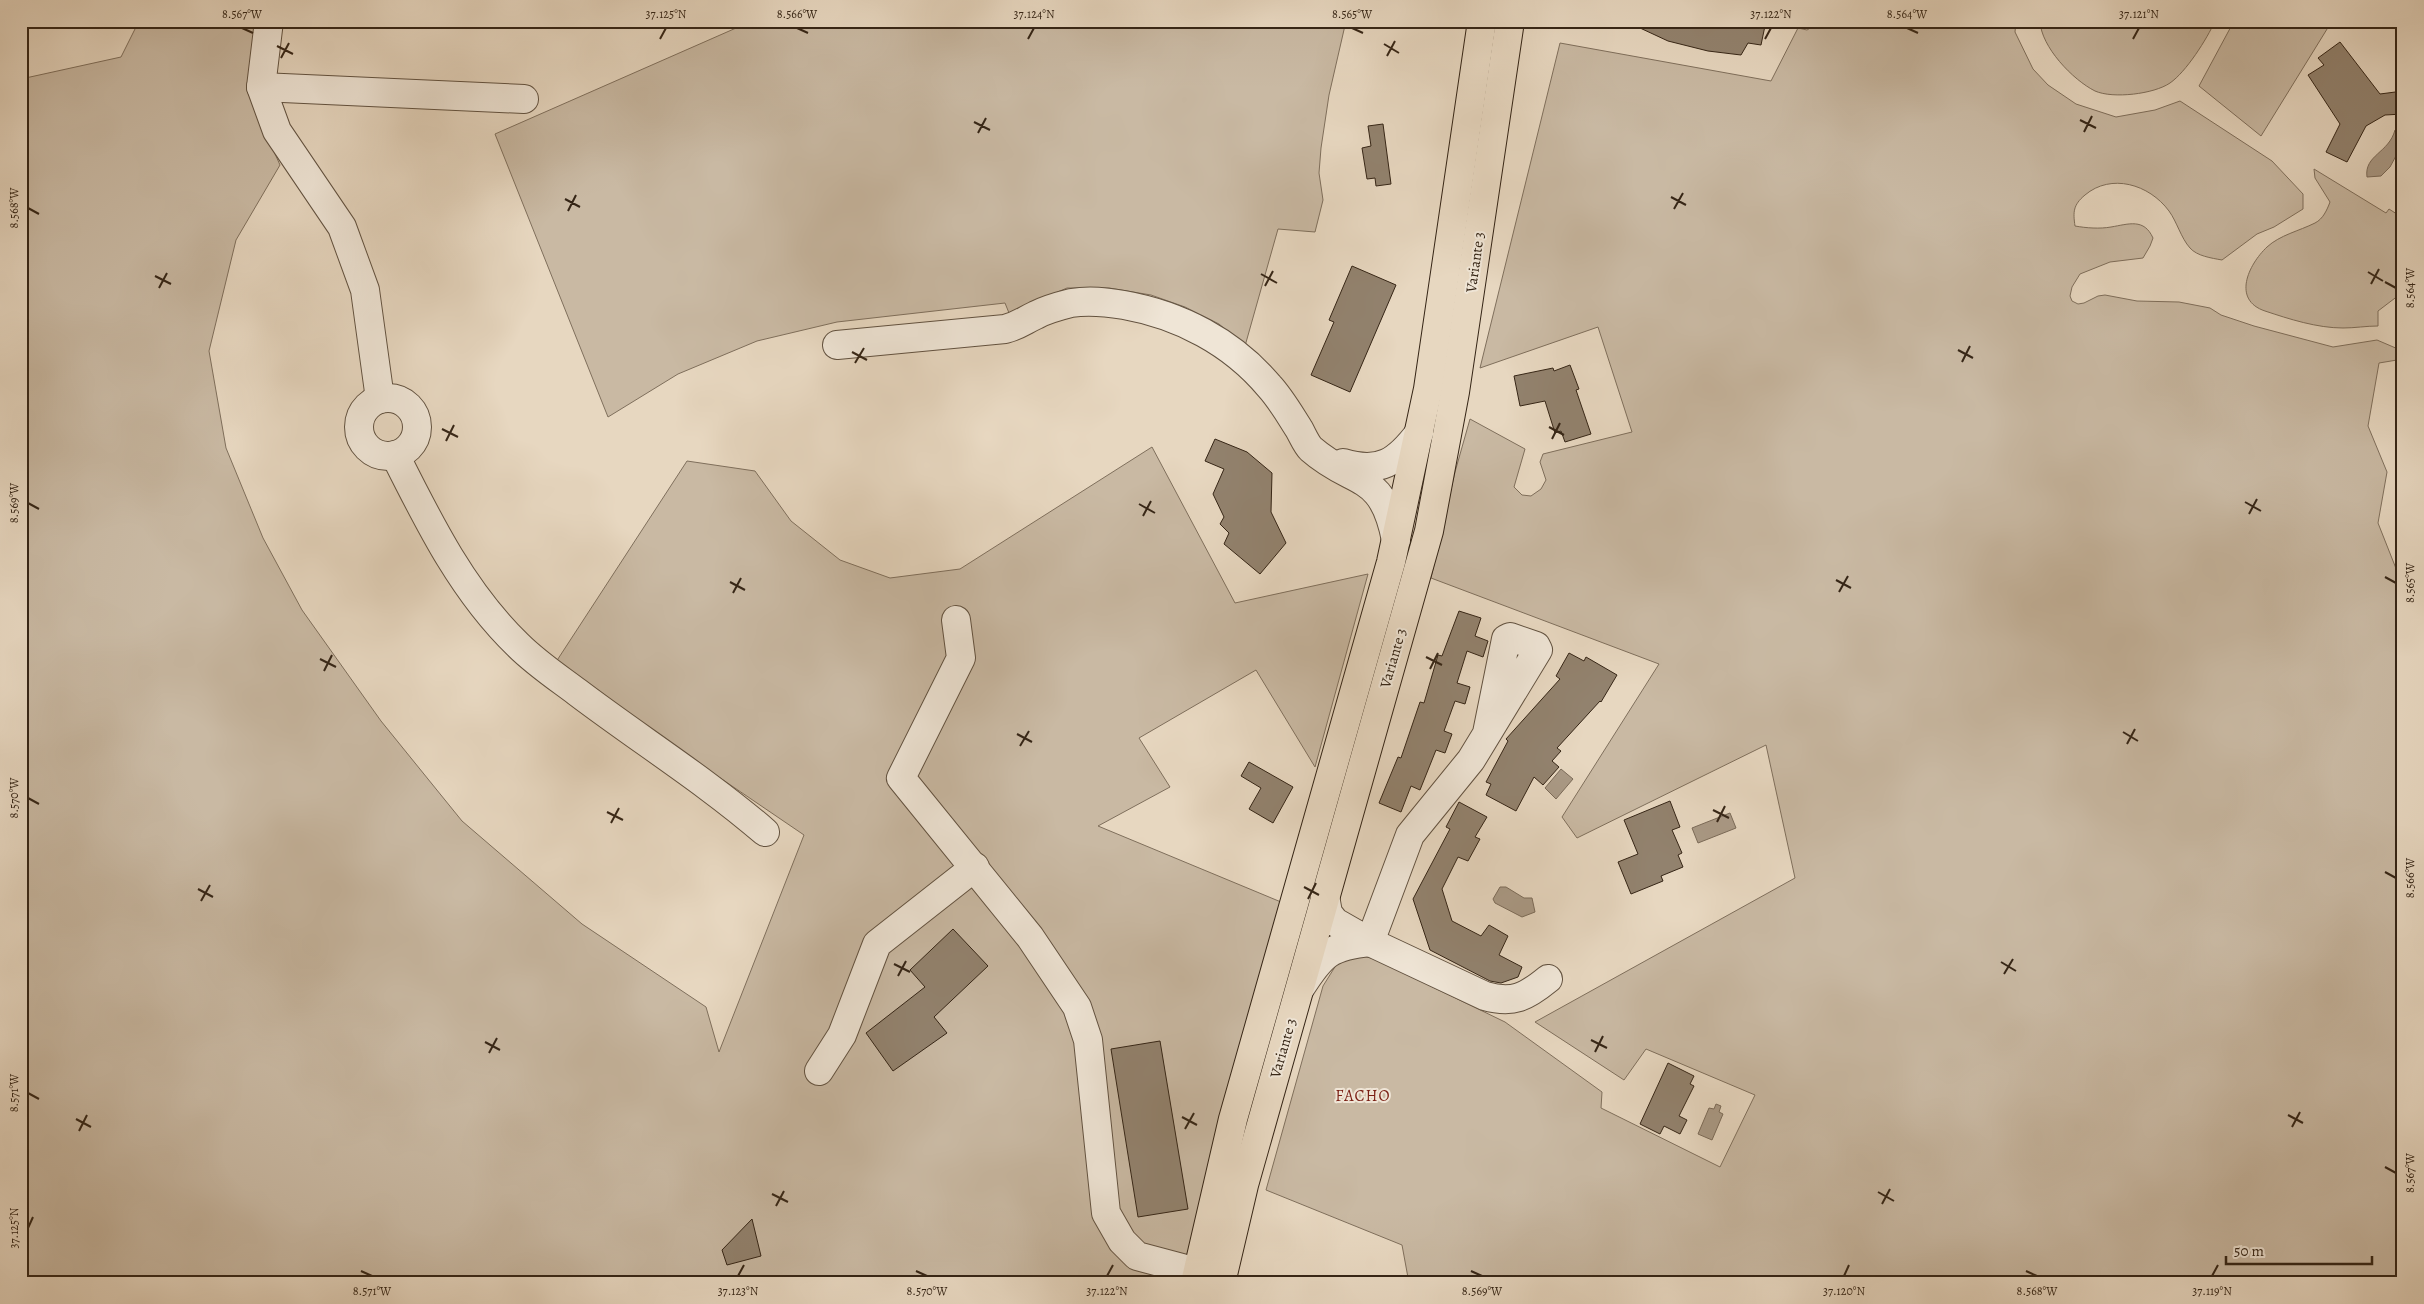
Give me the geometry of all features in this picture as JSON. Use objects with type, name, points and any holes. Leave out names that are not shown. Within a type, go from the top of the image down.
[{"type":"main road","name":"Variante 3","points":[[1204,1279],[1233,1119],[1396,540],[1428,389],[1482,21]]},
{"type":"main road","name":"Variante 3","points":[[1204,1279],[1244,1185],[1429,531],[1455,392],[1510,21]]},
{"type":"street","points":[[269,21],[261,87],[277,131],[342,228],[365,290],[380,399]]},
{"type":"street","points":[[261,87],[524,99]]},
{"type":"street","points":[[837,345],[1005,329],[1020,325],[1034,316],[1054,308],[1073,303],[1096,301],[1151,310],[1174,318],[1222,343],[1247,362],[1270,386],[1309,448],[1366,481],[1378,492],[1392,517],[1396,540]]},
{"type":"street","points":[[393,398],[404,403],[412,411],[416,420],[417,432],[413,442],[404,452],[395,456],[383,456],[372,452],[364,445],[360,435],[359,423],[363,412],[371,403],[380,399],[393,398]]},
{"type":"street","points":[[1324,458],[1351,466],[1370,468],[1382,466],[1396,460],[1406,451],[1419,433]]},
{"type":"street","points":[[395,456],[438,541],[489,614],[518,646],[631,734],[744,813],[765,832]]},
{"type":"street","points":[[956,620],[961,658],[901,778],[1030,937],[1077,1007],[1088,1040],[1106,1213],[1122,1241],[1137,1256],[1204,1279]]},
{"type":"street","points":[[1370,942],[1410,835],[1471,760],[1487,733]]},
{"type":"street","points":[[819,1071],[842,1035],[877,944],[975,867]]},
{"type":"street","points":[[1326,896],[1328,913],[1335,922],[1370,942],[1485,996],[1503,1001],[1519,998],[1548,980]]},
{"type":"street","points":[[1299,990],[1316,963],[1327,952],[1349,944],[1370,942]]},
{"type":"shaded area","points":[[139,21],[262,21],[260,120],[280,165],[236,240],[209,351],[226,448],[263,538],[302,610],[381,721],[462,821],[582,924],[706,1007],[719,1052],[804,835],[554,665],[687,461],[755,471],[791,521],[840,560],[890,578],[960,569],[1152,447],[1235,603],[1368,574],[1315,767],[1256,670],[1139,738],[1170,787],[1098,826],[1281,902],[1183,1283],[21,1283],[21,79],[121,57]]},
{"type":"shaded area","points":[[752,21],[1346,21],[1329,95],[1321,148],[1319,173],[1323,200],[1315,232],[1278,229],[1245,346],[1219,324],[1185,307],[1151,295],[1109,288],[1067,288],[1009,313],[1005,303],[837,322],[757,341],[678,374],[608,417],[495,134]]},
{"type":"shaded area","points":[[1822,21],[2016,21],[2015,32],[2033,69],[2048,85],[2076,104],[2116,117],[2155,110],[2180,101],[2272,161],[2303,194],[2303,209],[2274,227],[2257,234],[2222,260],[2204,256],[2193,251],[2184,240],[2169,211],[2151,194],[2140,188],[2118,183],[2106,184],[2095,188],[2085,195],[2076,206],[2074,213],[2075,226],[2102,228],[2135,224],[2145,227],[2153,238],[2143,258],[2110,262],[2080,274],[2072,287],[2070,296],[2072,301],[2078,304],[2084,303],[2098,296],[2105,295],[2137,301],[2179,302],[2210,308],[2221,315],[2254,326],[2333,347],[2377,340],[2398,349],[2397,360],[2379,363],[2368,426],[2387,472],[2378,523],[2397,571],[2403,579],[2403,1283],[1409,1283],[1402,1245],[1266,1190],[1323,986],[1338,962],[1355,954],[1375,959],[1505,1022],[1602,1092],[1601,1108],[1720,1167],[1755,1095],[1646,1049],[1624,1080],[1535,1022],[1795,878],[1766,745],[1577,838],[1562,817],[1659,664],[1431,578],[1455,472],[1470,419],[1525,449],[1514,487],[1522,495],[1531,496],[1541,489],[1546,480],[1540,462],[1543,454],[1632,432],[1598,327],[1480,368],[1560,43],[1771,81],[1798,28],[1807,30]]},
{"type":"shaded area","points":[[2040,21],[2215,21],[2196,55],[2170,83],[2154,90],[2112,95],[2095,91],[2068,71],[2052,52],[2042,31]]},
{"type":"shaded area","points":[[2234,21],[2332,21],[2261,136],[2199,86]]},
{"type":"shaded area","points":[[2395,130],[2403,135],[2403,150],[2397,154],[2390,167],[2381,176],[2367,177],[2369,164],[2388,144]]},
{"type":"shaded area","points":[[2314,169],[2386,213],[2389,209],[2403,218],[2403,292],[2378,311],[2378,326],[2333,328],[2313,325],[2265,311],[2255,306],[2249,299],[2246,291],[2246,282],[2249,272],[2260,254],[2278,239],[2318,221],[2326,211],[2330,202],[2315,178]]},
{"type":"shaded area","points":[[1561,769],[1573,779],[1556,799],[1545,788]]},
{"type":"shaded area","points":[[1730,813],[1736,828],[1698,843],[1692,828]]},
{"type":"shaded area","points":[[1500,887],[1506,887],[1524,898],[1532,898],[1535,912],[1522,917],[1495,903],[1493,899]]},
{"type":"shaded area","points":[[1716,1104],[1721,1106],[1719,1112],[1723,1114],[1712,1140],[1698,1134],[1709,1108],[1714,1109]]},
{"type":"building","points":[[1625,21],[1766,21],[1761,45],[1748,43],[1741,55],[1708,51],[1668,41]]},
{"type":"building","points":[[2340,42],[2380,94],[2403,91],[2403,114],[2385,115],[2366,126],[2347,162],[2326,152],[2340,124],[2308,75],[2324,65],[2318,58]]},
{"type":"building","points":[[1383,124],[1391,184],[1376,186],[1375,178],[1367,179],[1362,148],[1371,146],[1368,126]]},
{"type":"building","points":[[1352,266],[1396,285],[1350,392],[1311,375],[1334,322],[1329,320]]},
{"type":"building","points":[[1570,365],[1579,389],[1576,390],[1591,434],[1565,442],[1561,431],[1555,433],[1545,401],[1520,406],[1514,376],[1553,368],[1554,371]]},
{"type":"building","points":[[1215,439],[1247,452],[1272,473],[1271,512],[1286,543],[1260,574],[1224,544],[1229,533],[1220,524],[1224,517],[1213,494],[1224,469],[1205,461]]},
{"type":"building","points":[[1459,611],[1481,618],[1475,636],[1488,641],[1483,657],[1467,651],[1457,683],[1470,687],[1465,704],[1455,701],[1444,731],[1452,734],[1445,753],[1436,750],[1420,790],[1411,786],[1401,812],[1379,803],[1398,757],[1401,758],[1420,702],[1424,703],[1438,655],[1442,656]]},
{"type":"building","points":[[1569,653],[1584,661],[1586,657],[1617,675],[1601,702],[1557,748],[1561,751],[1552,761],[1559,767],[1543,785],[1534,777],[1516,811],[1486,795],[1491,784],[1486,782],[1508,741],[1506,739],[1560,679],[1556,676]]},
{"type":"building","points":[[1249,762],[1293,787],[1273,823],[1249,809],[1261,788],[1241,776]]},
{"type":"building","points":[[1670,801],[1680,827],[1672,830],[1682,853],[1678,855],[1683,867],[1661,876],[1663,881],[1631,894],[1618,862],[1638,854],[1624,820]]},
{"type":"building","points":[[1459,802],[1487,817],[1475,837],[1480,839],[1468,861],[1458,857],[1442,889],[1452,921],[1481,936],[1489,925],[1508,936],[1499,955],[1522,967],[1518,977],[1501,983],[1490,981],[1430,950],[1413,899],[1450,829],[1446,827]]},
{"type":"building","points":[[953,929],[988,966],[934,1017],[947,1033],[893,1071],[866,1033],[925,987],[910,970]]},
{"type":"building","points":[[1160,1041],[1188,1209],[1138,1217],[1111,1049]]},
{"type":"building","points":[[1668,1063],[1694,1076],[1690,1084],[1694,1086],[1679,1116],[1687,1120],[1680,1134],[1664,1126],[1660,1134],[1640,1124]]},
{"type":"building","points":[[752,1219],[761,1256],[727,1265],[722,1250]]},
{"type":"district","name":"FACHO","points":[[1363,1095]]}]
